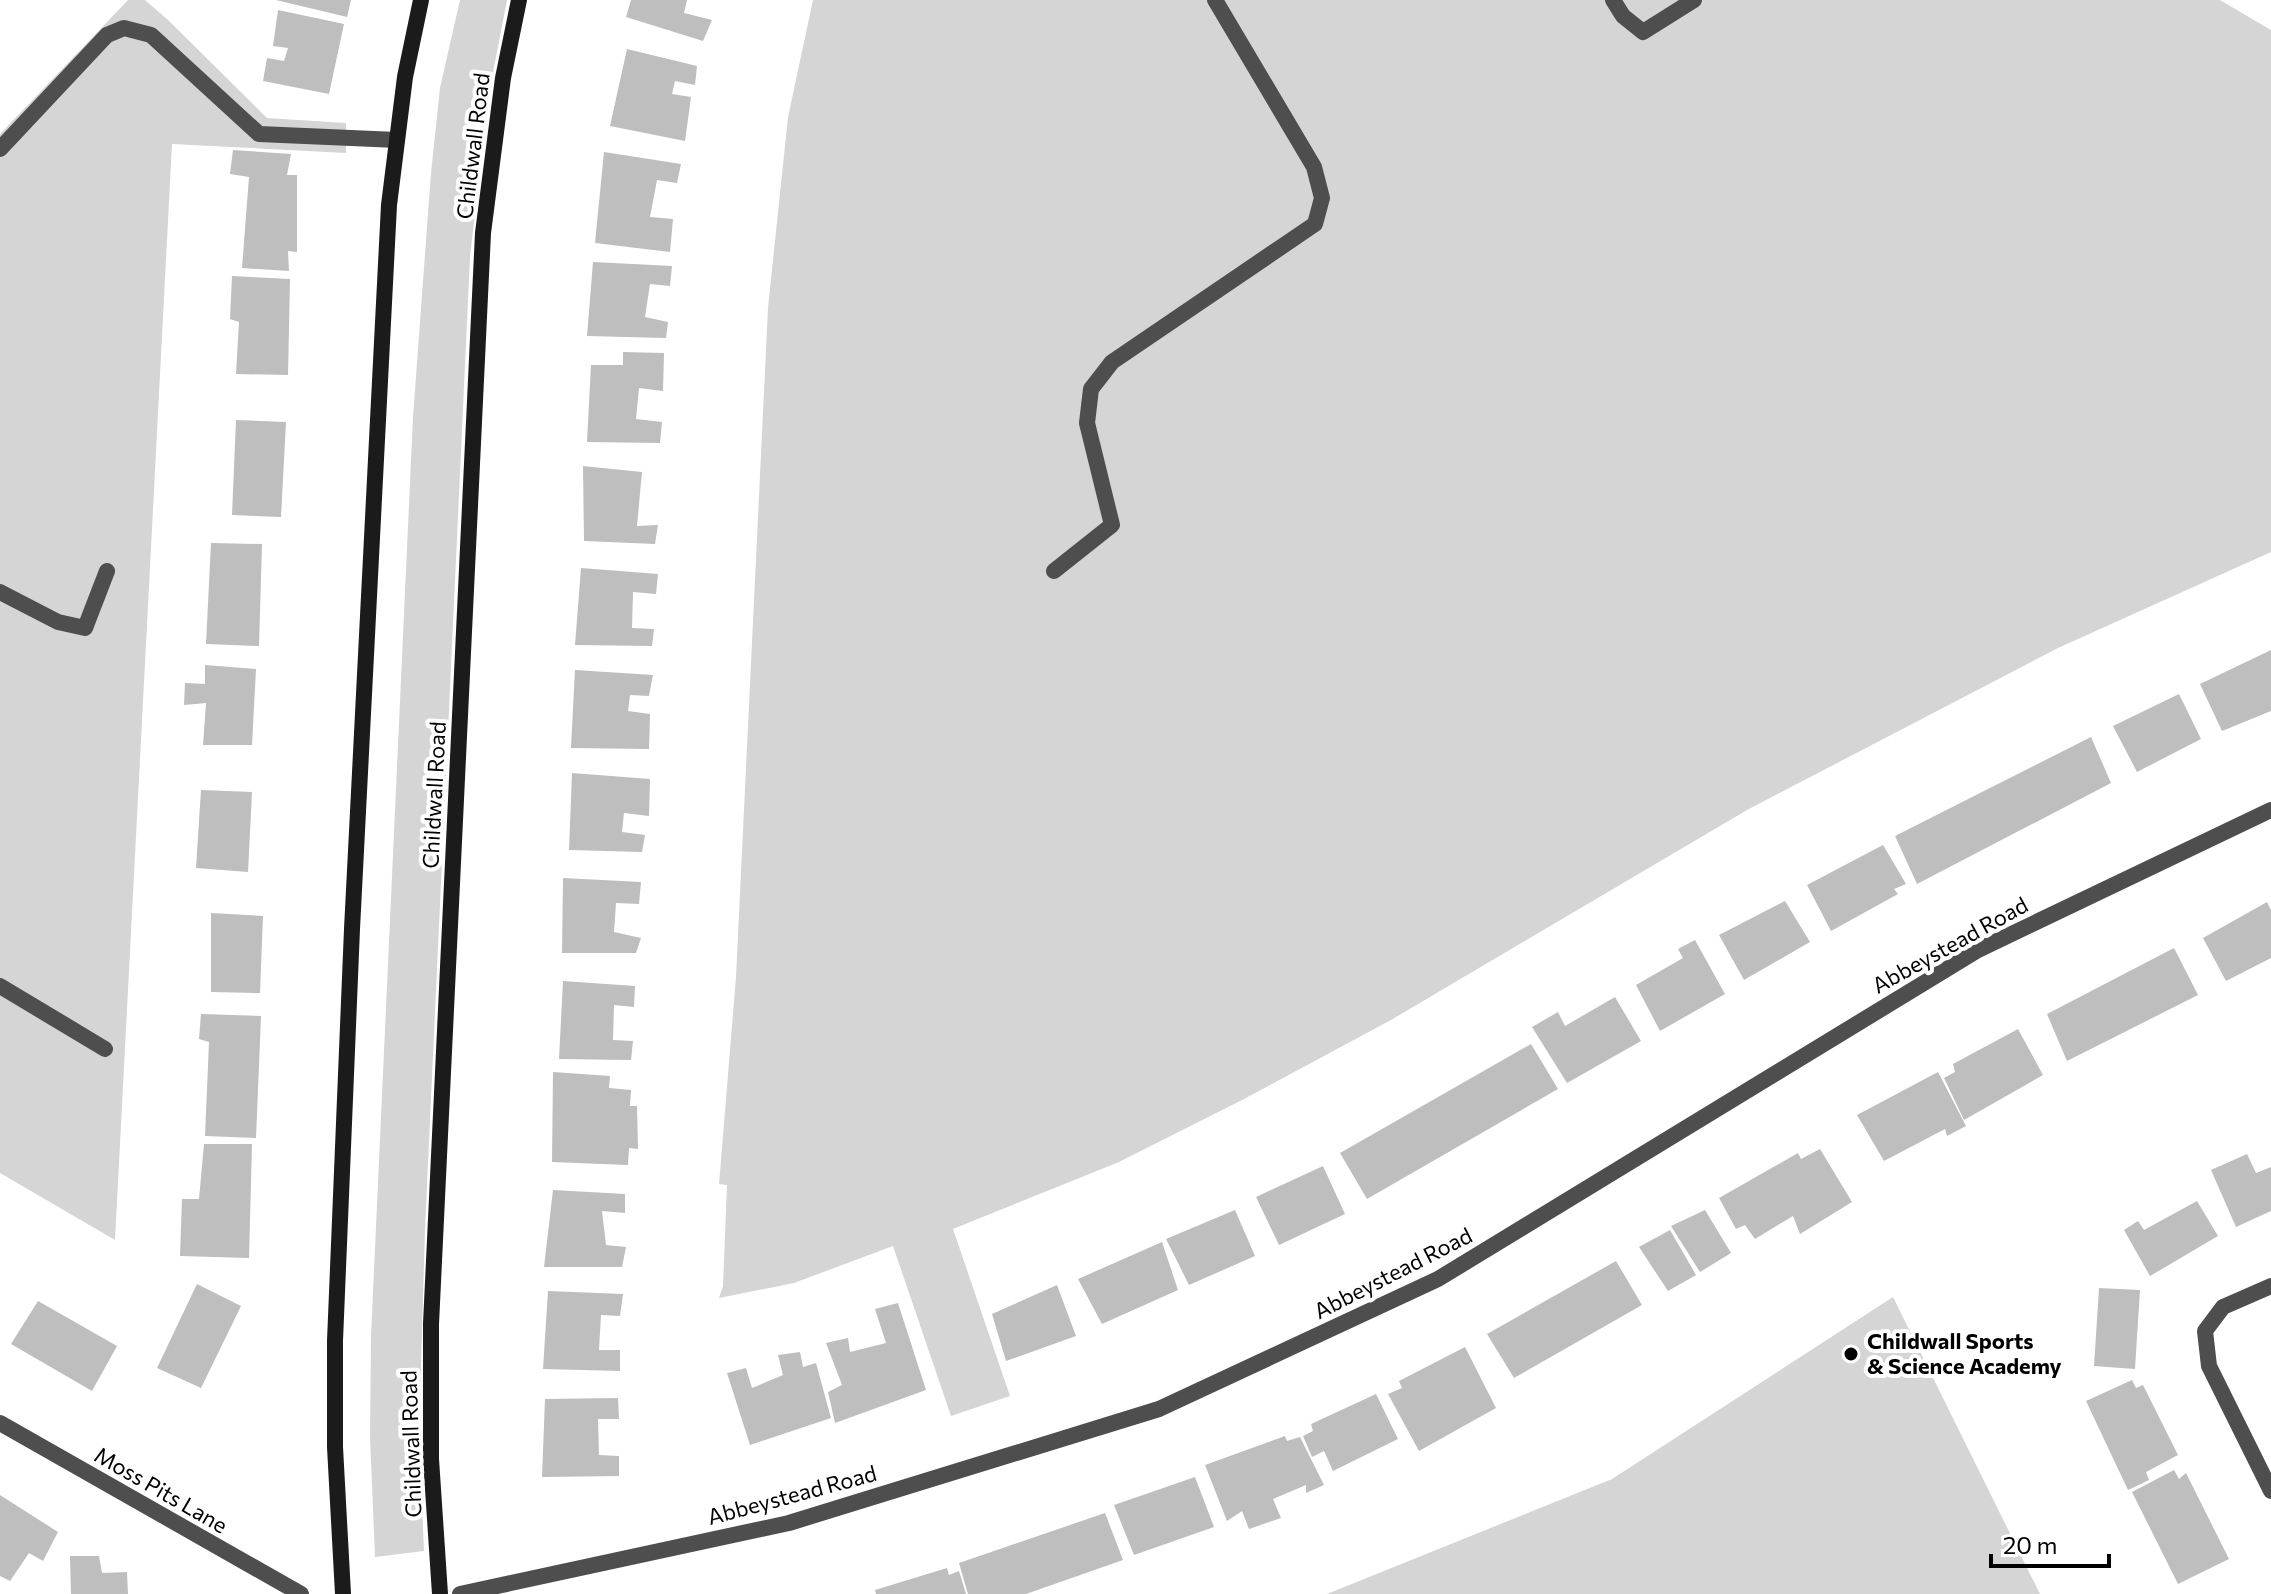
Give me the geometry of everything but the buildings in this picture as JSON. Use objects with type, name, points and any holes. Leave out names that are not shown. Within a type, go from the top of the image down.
[{"type":"main road","points":[[343,1594],[335,1447],[335,1341],[389,205],[405,77],[421,0]]},
{"type":"main road","name":"Childwall Road","points":[[440,1594],[431,1459],[431,1324],[481,281],[503,78],[519,0]]},
{"type":"street","points":[[1054,571],[1112,525],[1087,423],[1091,389],[1112,362],[1315,224],[1322,198],[1314,167],[1215,0]]},
{"type":"street","points":[[1613,0],[1623,16],[1643,32],[1694,0]]},
{"type":"street","points":[[0,149],[107,35],[124,28],[151,35],[259,134],[397,140]]},
{"type":"street","points":[[0,592],[58,622],[85,628],[107,571]]},
{"type":"street","name":"Abbeystead Road","points":[[460,1594],[789,1523],[1159,1409],[1438,1279],[1978,950],[2271,810]]},
{"type":"street","points":[[0,986],[105,1049]]},
{"type":"street","points":[[2271,1286],[2223,1307],[2205,1331],[2209,1366],[2271,1491]]},
{"type":"street","name":"Moss Pits Lane","points":[[0,1423],[301,1594]]},
{"type":"shaded area","points":[[128,0],[145,0],[267,118],[346,123],[346,153],[172,144],[115,1240],[0,1173],[0,134]]},
{"type":"shaded area","points":[[460,0],[507,0],[488,98],[470,257],[425,1228],[419,1437],[424,1551],[375,1557],[370,1437],[371,1336],[413,417],[440,88]]},
{"type":"shaded area","points":[[813,0],[2220,0],[2271,30],[2271,552],[2058,648],[1747,810],[1391,1020],[1244,1099],[1119,1162],[953,1229],[1010,1396],[951,1416],[893,1246],[794,1283],[719,1298],[723,1286],[727,1185],[719,1184],[736,977],[768,308],[788,117]]},
{"type":"shaded area","name":"Childwall Sports & Science Academy","points":[[1893,1297],[2040,1594],[1327,1594],[1612,1479]]},
{"type":"place","name":"Childwall Sports & Science Academy","points":[[1851,1354]]}]
